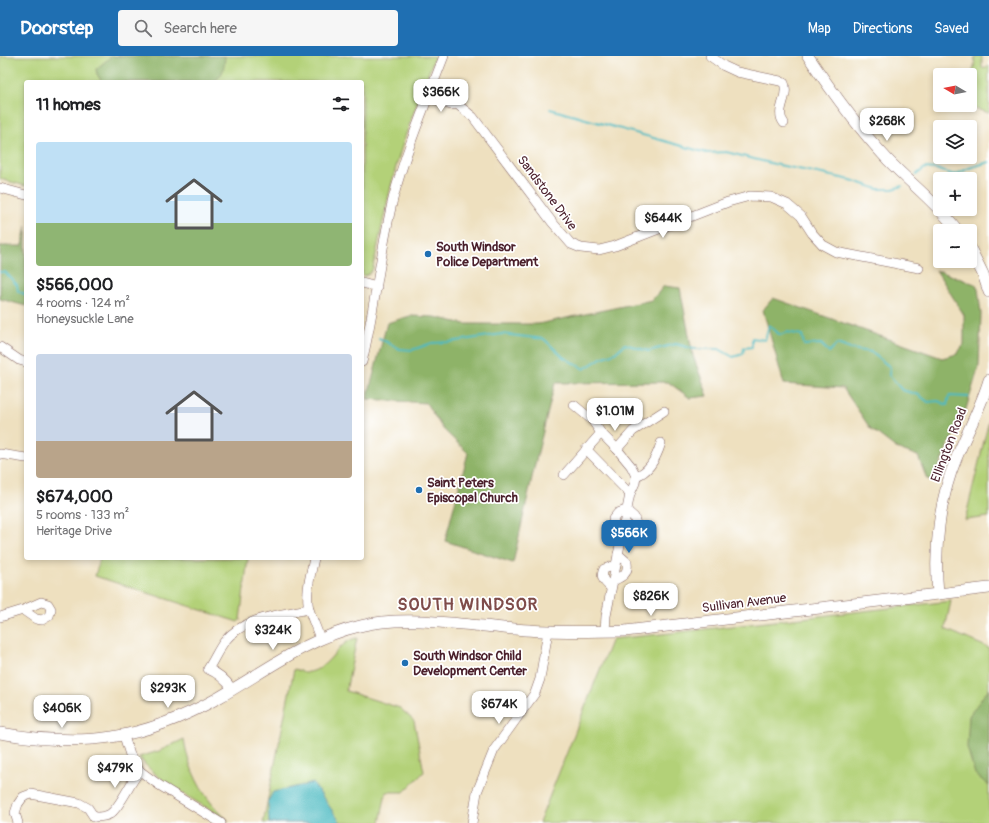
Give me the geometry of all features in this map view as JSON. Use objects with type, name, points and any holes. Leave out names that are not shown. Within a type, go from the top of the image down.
[{"type":"main road","points":[[808,56],[872,142],[907,179],[942,211],[952,224]]},
{"type":"main road","points":[[977,262],[989,292]]},
{"type":"main road","name":"Ellington Road","points":[[938,594],[936,578],[937,552],[943,504],[956,460],[985,394],[989,380]]},
{"type":"main road","name":"Sullivan Avenue","points":[[0,733],[57,740],[91,740],[124,736],[182,717],[281,659],[320,639],[337,632],[362,626],[401,621],[548,631],[605,631],[668,626],[989,588]]},
{"type":"street","points":[[364,353],[373,315],[385,236],[394,199],[406,157],[444,56]]},
{"type":"street","points":[[710,56],[724,66],[737,72],[784,83],[786,89],[780,113],[780,117],[784,123]]},
{"type":"street","name":"Sandstone Drive","points":[[430,93],[451,105],[457,104],[473,117],[552,222],[571,244],[581,248],[599,250],[615,246],[728,202],[750,196],[771,197],[787,204],[801,216],[812,233],[823,245],[836,252],[919,268]]},
{"type":"street","points":[[0,188],[24,194]]},
{"type":"street","points":[[364,284],[377,287]]},
{"type":"street","points":[[0,347],[19,360],[24,361]]},
{"type":"street","points":[[574,404],[592,420],[601,433],[618,449],[631,466],[636,476],[626,510],[616,565],[606,568],[602,574],[603,579],[612,585]]},
{"type":"street","points":[[618,449],[633,431],[664,411]]},
{"type":"street","points":[[564,475],[601,433]]},
{"type":"street","points":[[636,476],[642,474],[650,465],[659,450],[661,443]]},
{"type":"street","points":[[586,449],[630,494]]},
{"type":"street","points":[[0,454],[24,458]]},
{"type":"street","points":[[605,631],[612,585],[624,576],[627,570],[627,562],[618,554]]},
{"type":"street","points":[[314,560],[308,592],[309,609],[320,639]]},
{"type":"street","points":[[232,689],[228,682],[208,669],[224,641],[238,629],[250,623],[309,609]]},
{"type":"street","points":[[0,617],[23,610]]},
{"type":"street","points":[[472,823],[477,792],[494,750],[535,693],[540,679],[548,631]]},
{"type":"street","points":[[124,736],[130,755],[140,771],[217,822]]},
{"type":"street","points":[[18,823],[15,813],[18,804],[23,797],[31,794],[78,803],[88,808],[93,820],[109,815],[115,809],[133,779],[140,771]]},
{"type":"green space","points":[[0,56],[435,56],[413,114],[396,167],[373,268],[369,274],[366,275],[364,275],[364,80],[24,80],[24,185],[0,179]]},
{"type":"green space","points":[[112,56],[225,56],[224,68],[216,80],[101,80],[96,69]]},
{"type":"green space","points":[[975,56],[982,56],[982,68],[989,66],[989,113],[977,109],[977,68],[974,67]]},
{"type":"green space","points":[[24,236],[24,305],[0,299],[0,246],[22,246]]},
{"type":"green space","points":[[936,270],[975,284],[978,288],[981,314],[979,366],[963,419],[948,445],[934,480],[927,479],[918,456],[896,448],[870,428],[843,388],[784,384],[763,310],[773,298],[942,358],[957,354],[964,344],[964,315]]},
{"type":"green space","points":[[664,286],[680,288],[693,356],[708,396],[690,398],[668,382],[555,383],[513,563],[445,541],[468,453],[443,429],[426,403],[367,399],[387,323],[410,316],[435,317],[465,324],[538,324],[652,300]]},
{"type":"green space","points":[[989,420],[989,517],[965,520]]},
{"type":"green space","points":[[99,560],[248,560],[240,620],[238,622],[95,576]]},
{"type":"green space","points":[[951,601],[945,629],[989,648],[989,823],[539,823],[612,639]]},
{"type":"green space","points":[[357,638],[346,691],[400,708],[414,721],[424,772],[404,792],[386,792],[380,823],[263,823],[294,669],[304,672],[316,670],[323,666],[344,644]]},
{"type":"green space","points":[[989,688],[989,786],[975,774],[967,747],[969,716]]},
{"type":"green space","points":[[184,739],[186,751],[194,774],[205,795],[229,821],[168,784],[139,757],[159,751]]},
{"type":"water","points":[[313,783],[341,823],[269,823],[268,801],[273,792]]},
{"type":"waterway","points":[[550,109],[707,153],[726,152],[774,164],[851,180],[878,189],[893,189],[902,186]]},
{"type":"waterway","points":[[916,175],[925,168],[936,169],[955,175],[969,168],[989,162]]},
{"type":"waterway","points":[[0,272],[5,272],[17,285],[18,291],[24,294]]},
{"type":"waterway","points":[[379,338],[400,349],[412,350],[432,343],[450,342],[502,334],[544,339],[563,357],[584,369],[601,358],[615,353],[625,344],[648,351],[676,344],[694,349],[719,349],[733,357],[743,354],[744,348],[752,347],[752,338],[765,340],[769,325],[780,335],[787,332],[802,335],[804,345],[821,344],[829,352],[837,344],[851,349],[871,352],[890,367],[889,375],[902,390],[919,395],[928,402],[938,401],[947,405],[949,396],[969,397]]},
{"type":"place","name":"South Windsor Police Department","points":[[428,254]]},
{"type":"place","name":"Saint Peters Episcopal Church","points":[[419,490]]},
{"type":"place","name":"South Windsor Child Development Center","points":[[405,663]]},
{"type":"district","name":"SOUTH WINDSOR","points":[[468,604]]}]
